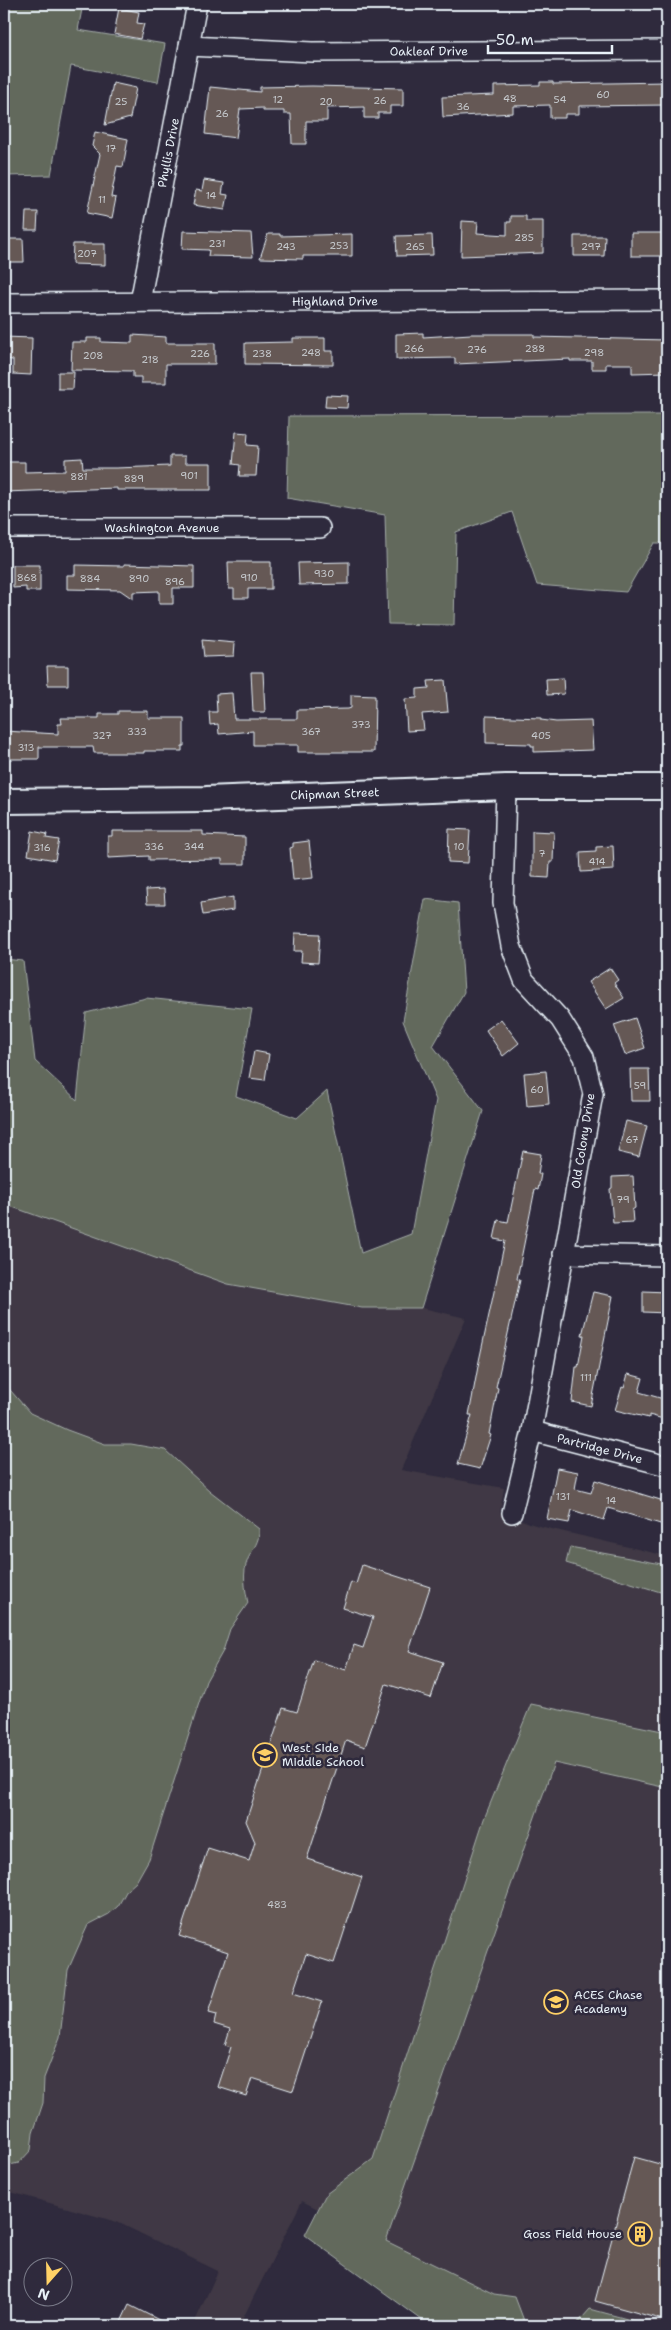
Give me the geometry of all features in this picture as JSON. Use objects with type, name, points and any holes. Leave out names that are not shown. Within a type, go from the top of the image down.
[{"type":"street","name":"Phyllis Drive","points":[[140,302],[197,4]]},
{"type":"street","name":"Oakleaf Drive","points":[[190,46],[312,52],[667,50]]},
{"type":"street","name":"Highland Drive","points":[[4,303],[667,300]]},
{"type":"street","name":"Washington Avenue","points":[[4,528],[320,528]]},
{"type":"street","name":"Chipman Street","points":[[4,801],[206,799],[506,787],[667,787]]},
{"type":"street","name":"Old Colony Drive","points":[[506,787],[503,903],[511,946],[524,980],[560,1019],[584,1056],[593,1094],[532,1431],[512,1513]]},
{"type":"street","points":[[563,1254],[667,1256]]},
{"type":"street","name":"Partridge Drive","points":[[532,1431],[667,1466]]},
{"type":"shaded area","name":"West Side Middle School","points":[[4,1182],[270,1273],[466,1318],[401,1470],[504,1488],[500,1512],[535,1525],[667,1556],[667,2326],[434,2326],[369,2235],[302,2201],[239,2326],[193,2326],[218,2271],[117,2222],[7,2191],[4,2198]]},
{"type":"green space","points":[[4,4],[83,4],[78,30],[165,44],[158,82],[71,66],[51,175],[4,176]]},
{"type":"green space","points":[[667,415],[667,543],[654,543],[626,592],[537,585],[512,512],[456,532],[454,625],[388,624],[385,515],[287,498],[289,416]]},
{"type":"green space","points":[[425,899],[458,903],[464,992],[433,1046],[483,1111],[421,1308],[362,1308],[228,1284],[4,1204],[4,959],[23,961],[35,1061],[77,1100],[86,1013],[146,998],[252,1009],[236,1096],[297,1118],[327,1091],[361,1253],[411,1234],[436,1100],[403,1021]]},
{"type":"green space","points":[[4,1383],[30,1413],[67,1430],[105,1444],[131,1444],[165,1450],[210,1491],[259,1529],[259,1534],[245,1569],[248,1603],[230,1629],[223,1651],[206,1681],[149,1859],[136,1882],[127,1890],[118,1906],[109,1914],[88,1925],[68,1970],[60,2037],[44,2078],[43,2103],[33,2133],[31,2150],[19,2163],[4,2166]]},
{"type":"green space","points":[[570,1547],[667,1565],[667,1594],[566,1563]]},
{"type":"green space","points":[[531,1704],[667,1732],[667,1788],[554,1763],[386,2241],[494,2294],[515,2297],[526,2326],[425,2326],[422,2320],[305,2235],[326,2194],[373,2159],[484,1819]]},
{"type":"green space","points":[[590,2309],[653,2326],[575,2326]]},
{"type":"building","points":[[119,8],[139,12],[137,23],[144,24],[140,39],[114,34]]},
{"type":"building","points":[[540,82],[553,82],[553,84],[667,82],[667,105],[579,106],[579,114],[565,114],[565,118],[550,118],[550,105],[513,106],[513,113],[443,117],[442,97],[494,95],[494,86],[540,85]]},
{"type":"building","points":[[113,83],[136,88],[130,118],[105,125]]},
{"type":"building","points":[[210,87],[260,92],[260,87],[403,88],[403,106],[390,106],[390,113],[378,113],[378,118],[364,118],[364,107],[327,108],[327,121],[306,121],[306,144],[292,144],[291,114],[284,114],[284,111],[263,111],[263,108],[240,109],[236,138],[205,134]]},
{"type":"building","points":[[95,132],[128,139],[123,167],[117,166],[111,197],[116,198],[112,218],[87,213],[100,154],[92,146]]},
{"type":"building","points":[[204,180],[224,183],[222,194],[228,195],[225,210],[193,205],[196,190],[202,191]]},
{"type":"building","points":[[26,212],[38,212],[37,230],[25,230]]},
{"type":"building","points":[[511,216],[526,216],[526,221],[543,221],[543,253],[461,256],[462,221],[478,222],[477,233],[507,235],[507,222],[511,222]]},
{"type":"building","points":[[183,231],[251,233],[253,257],[208,256],[209,250],[182,249]]},
{"type":"building","points":[[631,233],[667,233],[667,256],[631,256]]},
{"type":"building","points":[[268,234],[280,234],[280,236],[352,234],[352,256],[303,256],[303,259],[260,258]]},
{"type":"building","points":[[432,235],[433,255],[397,256],[396,236]]},
{"type":"building","points":[[574,236],[605,236],[604,256],[574,256]]},
{"type":"building","points":[[4,239],[23,239],[24,262],[4,262]]},
{"type":"building","points":[[73,244],[105,244],[105,265],[72,264]]},
{"type":"building","points":[[423,333],[423,337],[471,334],[534,334],[534,337],[667,340],[667,372],[632,373],[632,364],[606,364],[606,369],[592,369],[592,361],[570,361],[570,359],[455,364],[455,358],[396,359],[396,334]]},
{"type":"building","points":[[132,335],[166,337],[166,343],[215,343],[215,364],[166,364],[166,383],[141,383],[141,377],[133,377],[133,371],[71,370],[72,342],[87,342],[87,338],[101,338],[101,342],[132,343]]},
{"type":"building","points":[[4,337],[32,338],[31,375],[13,374],[13,360],[4,359]]},
{"type":"building","points":[[293,338],[325,338],[325,351],[333,351],[333,365],[245,364],[245,343],[293,342]]},
{"type":"building","points":[[58,372],[74,372],[73,389],[58,389]]},
{"type":"building","points":[[326,395],[348,396],[347,408],[325,407]]},
{"type":"building","points":[[236,432],[248,433],[247,445],[258,446],[256,476],[239,476],[240,465],[233,464]]},
{"type":"building","points":[[170,456],[185,456],[185,463],[211,463],[211,490],[117,490],[117,488],[4,492],[4,462],[25,462],[25,472],[65,471],[65,459],[82,458],[83,468],[116,468],[170,466]]},
{"type":"building","points":[[228,562],[271,562],[271,589],[248,589],[248,598],[234,598],[234,589],[229,589]]},
{"type":"building","points":[[349,562],[349,584],[299,585],[298,563]]},
{"type":"building","points":[[124,564],[194,566],[194,588],[173,588],[173,604],[159,604],[159,591],[133,592],[133,599],[120,590],[67,589],[67,575],[75,575],[75,565],[124,566]]},
{"type":"building","points":[[13,565],[40,565],[40,591],[26,591],[26,587],[13,588]]},
{"type":"building","points":[[202,640],[235,643],[234,656],[204,657]]},
{"type":"building","points":[[47,666],[68,666],[68,685],[48,685]]},
{"type":"building","points":[[251,672],[263,672],[265,712],[253,712]]},
{"type":"building","points":[[563,678],[564,694],[547,695],[546,679]]},
{"type":"building","points":[[445,680],[448,712],[422,714],[424,730],[407,731],[405,699],[417,698],[417,689],[429,688],[428,681]]},
{"type":"building","points":[[232,693],[234,719],[297,719],[297,710],[348,709],[351,708],[351,695],[375,696],[374,752],[298,752],[298,745],[253,745],[253,731],[219,734],[218,724],[210,725],[209,712],[217,712],[216,694]]},
{"type":"building","points":[[118,711],[148,711],[148,718],[184,718],[184,746],[182,746],[182,751],[94,753],[93,747],[39,747],[39,759],[4,759],[4,731],[58,734],[58,724],[62,724],[61,718],[99,718],[99,714],[118,714]]},
{"type":"building","points":[[486,716],[541,718],[541,720],[556,722],[591,721],[593,750],[534,752],[534,746],[531,746],[531,744],[486,743]]},
{"type":"building","points":[[449,829],[470,830],[468,863],[448,862]]},
{"type":"building","points":[[32,831],[47,834],[46,838],[59,840],[55,860],[28,855]]},
{"type":"building","points":[[112,831],[203,831],[203,835],[245,837],[245,864],[222,864],[222,859],[149,860],[149,856],[108,858],[108,836],[112,836]]},
{"type":"building","points":[[532,831],[554,832],[553,862],[550,862],[549,878],[532,877]]},
{"type":"building","points":[[309,841],[313,878],[293,880],[290,848],[293,847],[293,843]]},
{"type":"building","points":[[613,846],[614,870],[581,872],[580,852],[596,851],[596,847]]},
{"type":"building","points":[[164,889],[165,904],[147,904],[146,890]]},
{"type":"building","points":[[233,897],[233,910],[203,915],[201,903]]},
{"type":"building","points":[[295,933],[320,934],[318,963],[301,962],[302,951],[294,951]]},
{"type":"building","points":[[610,968],[618,980],[614,983],[624,998],[606,1009],[588,982]]},
{"type":"building","points":[[635,1018],[645,1048],[625,1055],[614,1025]]},
{"type":"building","points":[[501,1019],[519,1043],[503,1056],[486,1030]]},
{"type":"building","points":[[254,1051],[269,1054],[265,1080],[249,1078]]},
{"type":"building","points":[[630,1069],[649,1069],[650,1101],[631,1101]]},
{"type":"building","points":[[546,1071],[549,1104],[527,1106],[524,1073]]},
{"type":"building","points":[[626,1121],[647,1126],[639,1157],[618,1152]]},
{"type":"building","points":[[523,1151],[541,1154],[538,1174],[541,1174],[538,1190],[535,1189],[517,1279],[520,1280],[496,1387],[498,1388],[489,1434],[491,1435],[480,1469],[458,1464],[472,1415],[469,1415],[479,1361],[505,1241],[494,1239],[498,1220],[508,1222]]},
{"type":"building","points":[[633,1176],[635,1208],[632,1210],[633,1222],[613,1223],[610,1189],[612,1188],[612,1177]]},
{"type":"building","points":[[643,1291],[667,1292],[667,1313],[643,1312]]},
{"type":"building","points":[[593,1292],[613,1296],[591,1406],[572,1402],[576,1367],[578,1367],[584,1335],[582,1335]]},
{"type":"building","points":[[628,1374],[643,1378],[639,1392],[667,1400],[667,1420],[649,1415],[649,1418],[615,1410]]},
{"type":"building","points":[[557,1468],[578,1472],[575,1489],[591,1493],[595,1480],[667,1502],[667,1526],[608,1508],[604,1520],[572,1510],[569,1523],[547,1519]]},
{"type":"building","points":[[362,1565],[430,1587],[409,1651],[443,1662],[431,1698],[386,1684],[365,1747],[346,1740],[307,1859],[362,1877],[334,1963],[306,1954],[293,1993],[322,2002],[293,2091],[252,2078],[246,2096],[218,2087],[231,2047],[225,2045],[230,2029],[214,2024],[216,2015],[208,2013],[228,1952],[179,1936],[208,1848],[249,1861],[255,1842],[246,1821],[283,1708],[297,1712],[314,1660],[346,1670],[354,1645],[363,1648],[373,1617],[343,1608],[351,1582],[356,1584]]},
{"type":"building","name":"Goss Field House","points":[[634,2157],[667,2166],[667,2321],[595,2301]]},
{"type":"building","points":[[129,2305],[171,2326],[119,2326]]},
{"type":"place","name":"West Side Middle School","points":[[265,1755]]},
{"type":"place","name":"ACES Chase Academy","points":[[556,2002]]},
{"type":"place","name":"Goss Field House","points":[[640,2234]]}]
